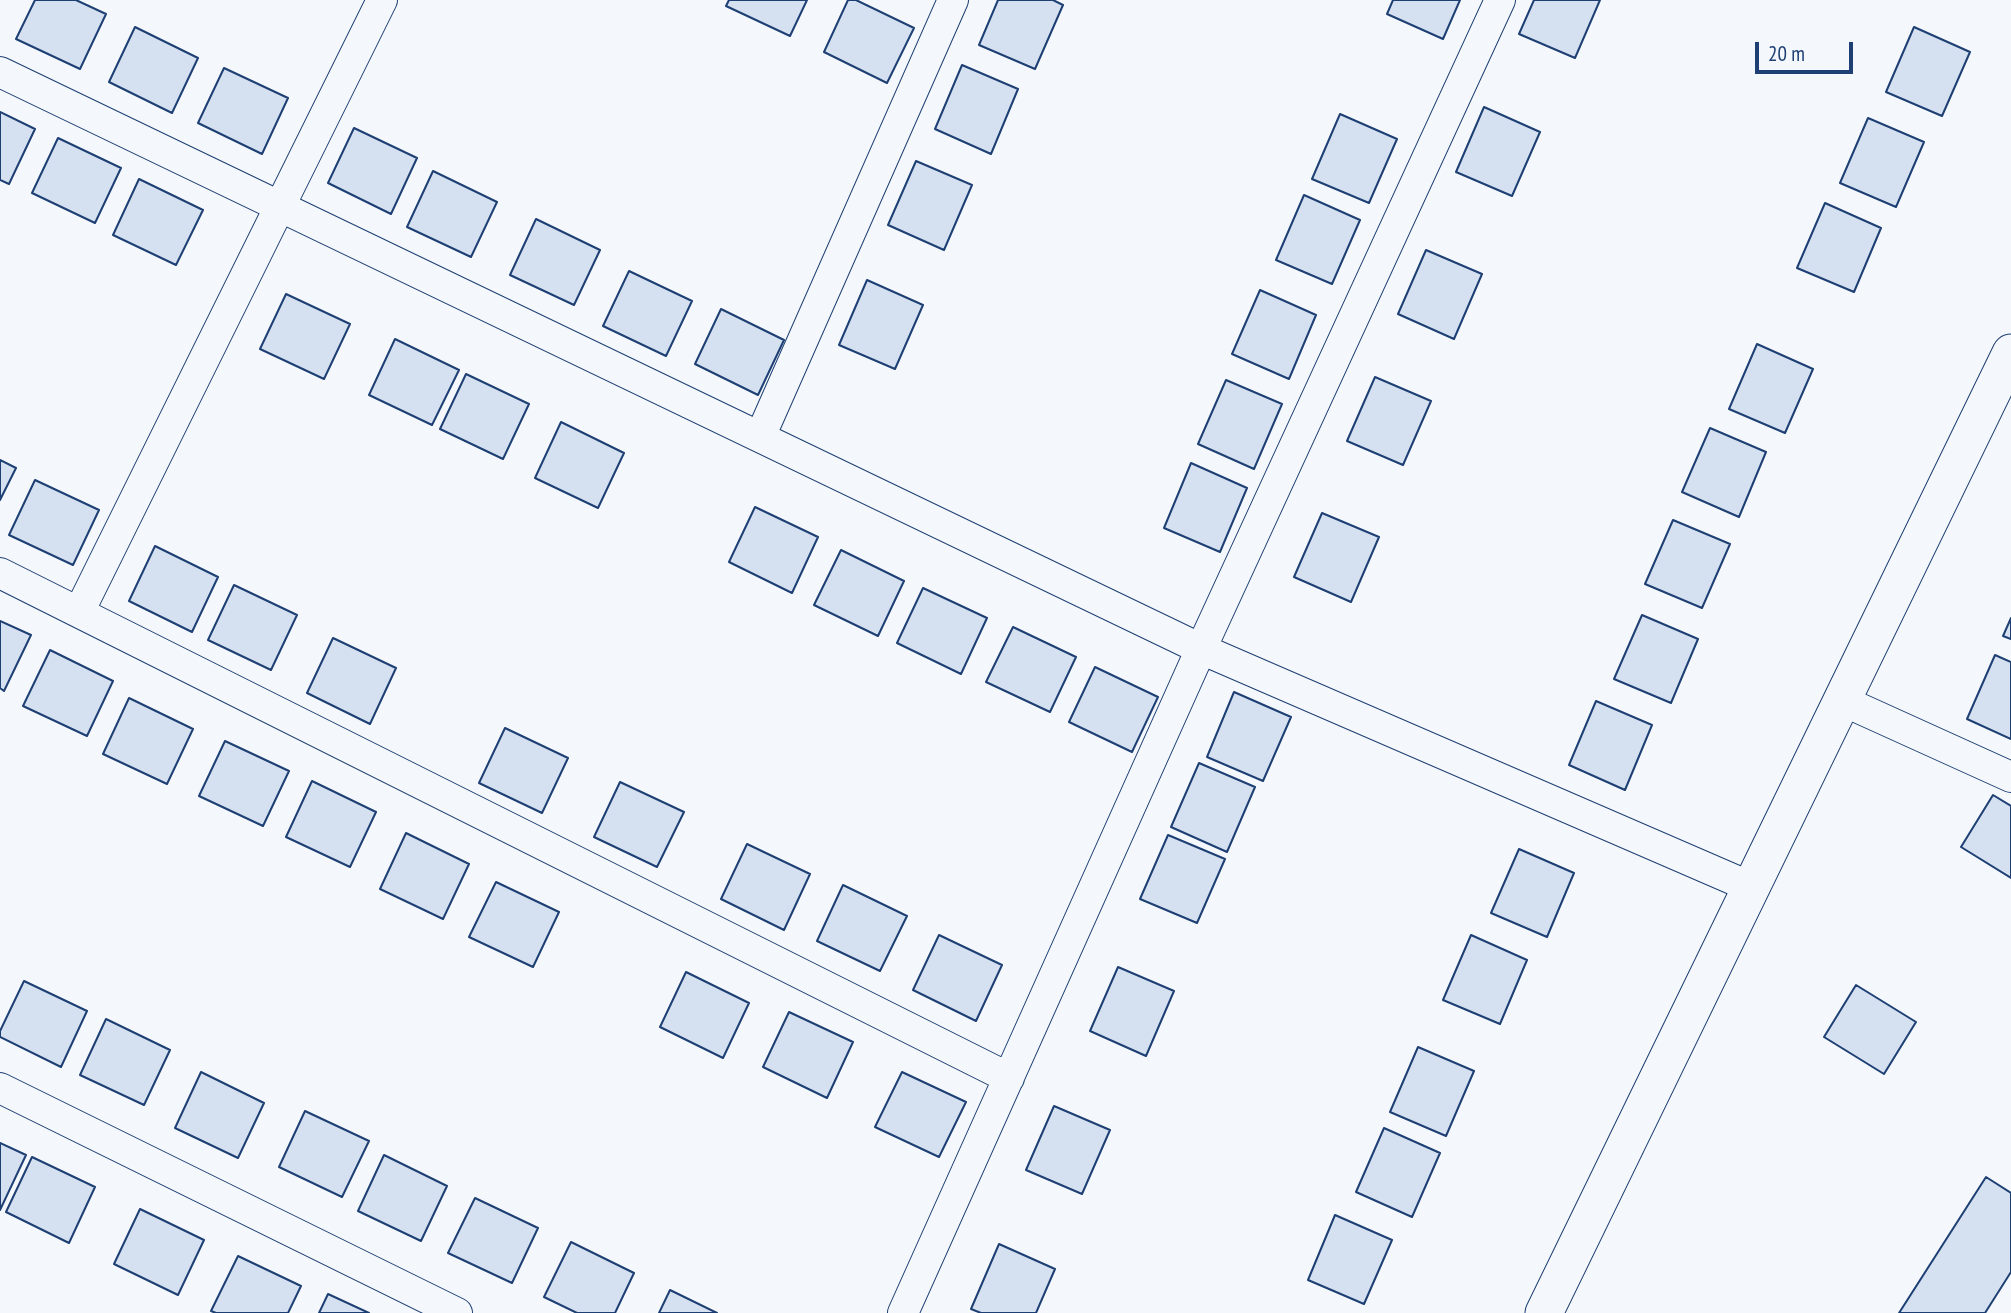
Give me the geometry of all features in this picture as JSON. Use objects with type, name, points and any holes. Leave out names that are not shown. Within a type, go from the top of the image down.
[{"type":"street","points":[[79,612],[382,0]]},
{"type":"street","points":[[760,437],[953,0]]},
{"type":"street","points":[[903,1313],[1201,649],[1500,0]]},
{"type":"street","points":[[0,72],[1201,649],[1753,888]]},
{"type":"street","points":[[1544,1313],[2011,353]]},
{"type":"street","points":[[0,573],[1009,1078]]},
{"type":"street","points":[[1841,700],[2011,777]]},
{"type":"street","points":[[0,1088],[457,1313]]},
{"type":"building","points":[[35,0],[76,0],[106,14],[80,69],[16,39]]},
{"type":"building","points":[[729,0],[807,0],[790,36],[726,6]]},
{"type":"building","points":[[848,0],[856,0],[914,28],[887,83],[824,52]]},
{"type":"building","points":[[998,0],[1053,0],[1063,5],[1035,69],[979,45]]},
{"type":"building","points":[[1393,0],[1460,0],[1443,39],[1387,14]]},
{"type":"building","points":[[1534,0],[1600,0],[1575,58],[1519,34]]},
{"type":"building","points":[[135,27],[198,58],[172,113],[109,82]]},
{"type":"building","points":[[1914,27],[1970,52],[1942,116],[1886,92]]},
{"type":"building","points":[[962,65],[1018,89],[991,154],[935,129]]},
{"type":"building","points":[[224,68],[288,98],[262,154],[198,123]]},
{"type":"building","points":[[1484,107],[1540,132],[1512,196],[1456,172]]},
{"type":"building","points":[[0,112],[35,129],[9,184],[0,180]]},
{"type":"building","points":[[1340,114],[1397,139],[1369,203],[1312,179]]},
{"type":"building","points":[[1868,118],[1924,142],[1896,207],[1840,183]]},
{"type":"building","points":[[354,128],[417,158],[391,214],[328,183]]},
{"type":"building","points":[[58,138],[121,168],[95,223],[32,193]]},
{"type":"building","points":[[916,161],[972,185],[944,250],[888,225]]},
{"type":"building","points":[[433,171],[497,202],[471,257],[407,227]]},
{"type":"building","points":[[139,179],[203,210],[176,265],[113,235]]},
{"type":"building","points":[[1304,195],[1360,220],[1332,284],[1276,260]]},
{"type":"building","points":[[1825,203],[1881,228],[1854,292],[1797,268]]},
{"type":"building","points":[[536,219],[600,250],[574,305],[510,275]]},
{"type":"building","points":[[1426,250],[1482,274],[1454,339],[1398,314]]},
{"type":"building","points":[[629,271],[692,301],[666,356],[603,326]]},
{"type":"building","points":[[867,280],[923,305],[895,369],[839,345]]},
{"type":"building","points":[[1260,290],[1316,315],[1289,379],[1232,354]]},
{"type":"building","points":[[286,294],[350,324],[324,379],[260,349]]},
{"type":"building","points":[[721,309],[784,340],[758,395],[695,364]]},
{"type":"building","points":[[395,339],[459,370],[432,425],[369,395]]},
{"type":"building","points":[[1757,344],[1813,369],[1785,433],[1729,409]]},
{"type":"building","points":[[466,374],[529,404],[503,459],[440,429]]},
{"type":"building","points":[[1375,377],[1431,401],[1403,465],[1347,441]]},
{"type":"building","points":[[1226,380],[1282,404],[1254,469],[1198,444]]},
{"type":"building","points":[[561,422],[624,453],[598,508],[535,478]]},
{"type":"building","points":[[1710,428],[1766,452],[1739,517],[1682,492]]},
{"type":"building","points":[[0,460],[16,468],[0,500]]},
{"type":"building","points":[[1191,463],[1247,488],[1220,552],[1164,528]]},
{"type":"building","points":[[35,480],[99,510],[73,565],[9,535]]},
{"type":"building","points":[[755,507],[818,537],[792,593],[729,562]]},
{"type":"building","points":[[1322,513],[1379,537],[1351,602],[1294,577]]},
{"type":"building","points":[[1673,520],[1730,544],[1702,608],[1645,584]]},
{"type":"building","points":[[155,546],[218,577],[192,632],[129,601]]},
{"type":"building","points":[[841,550],[904,581],[878,636],[814,605]]},
{"type":"building","points":[[234,585],[297,615],[271,670],[208,640]]},
{"type":"building","points":[[923,588],[987,618],[961,674],[897,643]]},
{"type":"building","points":[[1642,615],[1698,639],[1671,703],[1614,679]]},
{"type":"building","points":[[2011,618],[2011,639],[2003,636]]},
{"type":"building","points":[[0,621],[31,635],[4,691],[0,688]]},
{"type":"building","points":[[1013,627],[1076,657],[1050,712],[986,682]]},
{"type":"building","points":[[333,638],[396,668],[370,724],[307,693]]},
{"type":"building","points":[[50,650],[113,681],[87,736],[23,706]]},
{"type":"building","points":[[1995,655],[2011,662],[2011,739],[1967,719]]},
{"type":"building","points":[[1095,667],[1158,697],[1132,752],[1069,722]]},
{"type":"building","points":[[1234,692],[1291,717],[1263,781],[1207,757]]},
{"type":"building","points":[[129,698],[193,729],[167,784],[103,754]]},
{"type":"building","points":[[1596,701],[1652,725],[1625,790],[1569,765]]},
{"type":"building","points":[[505,728],[568,758],[542,813],[479,783]]},
{"type":"building","points":[[225,741],[289,771],[263,826],[199,796]]},
{"type":"building","points":[[1199,763],[1255,787],[1227,852],[1171,827]]},
{"type":"building","points":[[312,781],[376,812],[350,867],[286,837]]},
{"type":"building","points":[[620,782],[684,812],[657,867],[594,837]]},
{"type":"building","points":[[1993,795],[2011,806],[2011,878],[1961,847]]},
{"type":"building","points":[[406,833],[469,864],[443,919],[380,889]]},
{"type":"building","points":[[1168,835],[1225,859],[1197,923],[1140,899]]},
{"type":"building","points":[[747,844],[810,874],[784,930],[721,899]]},
{"type":"building","points":[[1519,849],[1574,873],[1547,937],[1491,913]]},
{"type":"building","points":[[496,882],[559,912],[533,967],[469,937]]},
{"type":"building","points":[[843,885],[907,916],[880,971],[817,941]]},
{"type":"building","points":[[939,935],[1002,965],[976,1021],[913,990]]},
{"type":"building","points":[[1471,935],[1527,960],[1500,1024],[1443,1000]]},
{"type":"building","points":[[1118,967],[1174,991],[1146,1056],[1090,1031]]},
{"type":"building","points":[[686,972],[749,1003],[723,1058],[660,1027]]},
{"type":"building","points":[[24,981],[87,1011],[61,1067],[0,1037],[0,1031]]},
{"type":"building","points":[[1856,985],[1916,1022],[1884,1074],[1824,1037]]},
{"type":"building","points":[[789,1012],[853,1042],[827,1098],[763,1067]]},
{"type":"building","points":[[106,1019],[170,1050],[144,1105],[80,1075]]},
{"type":"building","points":[[1418,1047],[1474,1071],[1446,1136],[1390,1112]]},
{"type":"building","points":[[201,1072],[264,1103],[238,1158],[175,1128]]},
{"type":"building","points":[[902,1072],[966,1102],[939,1157],[875,1127]]},
{"type":"building","points":[[1054,1106],[1110,1130],[1082,1194],[1026,1170]]},
{"type":"building","points":[[305,1111],[369,1141],[342,1197],[279,1167]]},
{"type":"building","points":[[1384,1128],[1440,1153],[1412,1217],[1356,1192]]},
{"type":"building","points":[[0,1143],[26,1155],[0,1210]]},
{"type":"building","points":[[384,1155],[447,1186],[421,1241],[358,1211]]},
{"type":"building","points":[[32,1157],[95,1187],[69,1243],[6,1212]]},
{"type":"building","points":[[1986,1177],[2011,1193],[2011,1272],[1985,1313],[1899,1313]]},
{"type":"building","points":[[475,1198],[538,1228],[512,1283],[448,1253]]},
{"type":"building","points":[[140,1209],[204,1240],[178,1295],[114,1264]]},
{"type":"building","points":[[1335,1215],[1392,1240],[1364,1304],[1308,1280]]},
{"type":"building","points":[[571,1242],[634,1273],[615,1313],[577,1313],[544,1297]]},
{"type":"building","points":[[999,1244],[1055,1269],[1036,1313],[981,1313],[971,1309]]},
{"type":"building","points":[[238,1256],[301,1286],[288,1313],[211,1311]]},
{"type":"building","points":[[670,1290],[717,1313],[659,1313]]},
{"type":"building","points":[[328,1294],[369,1313],[319,1313]]}]
